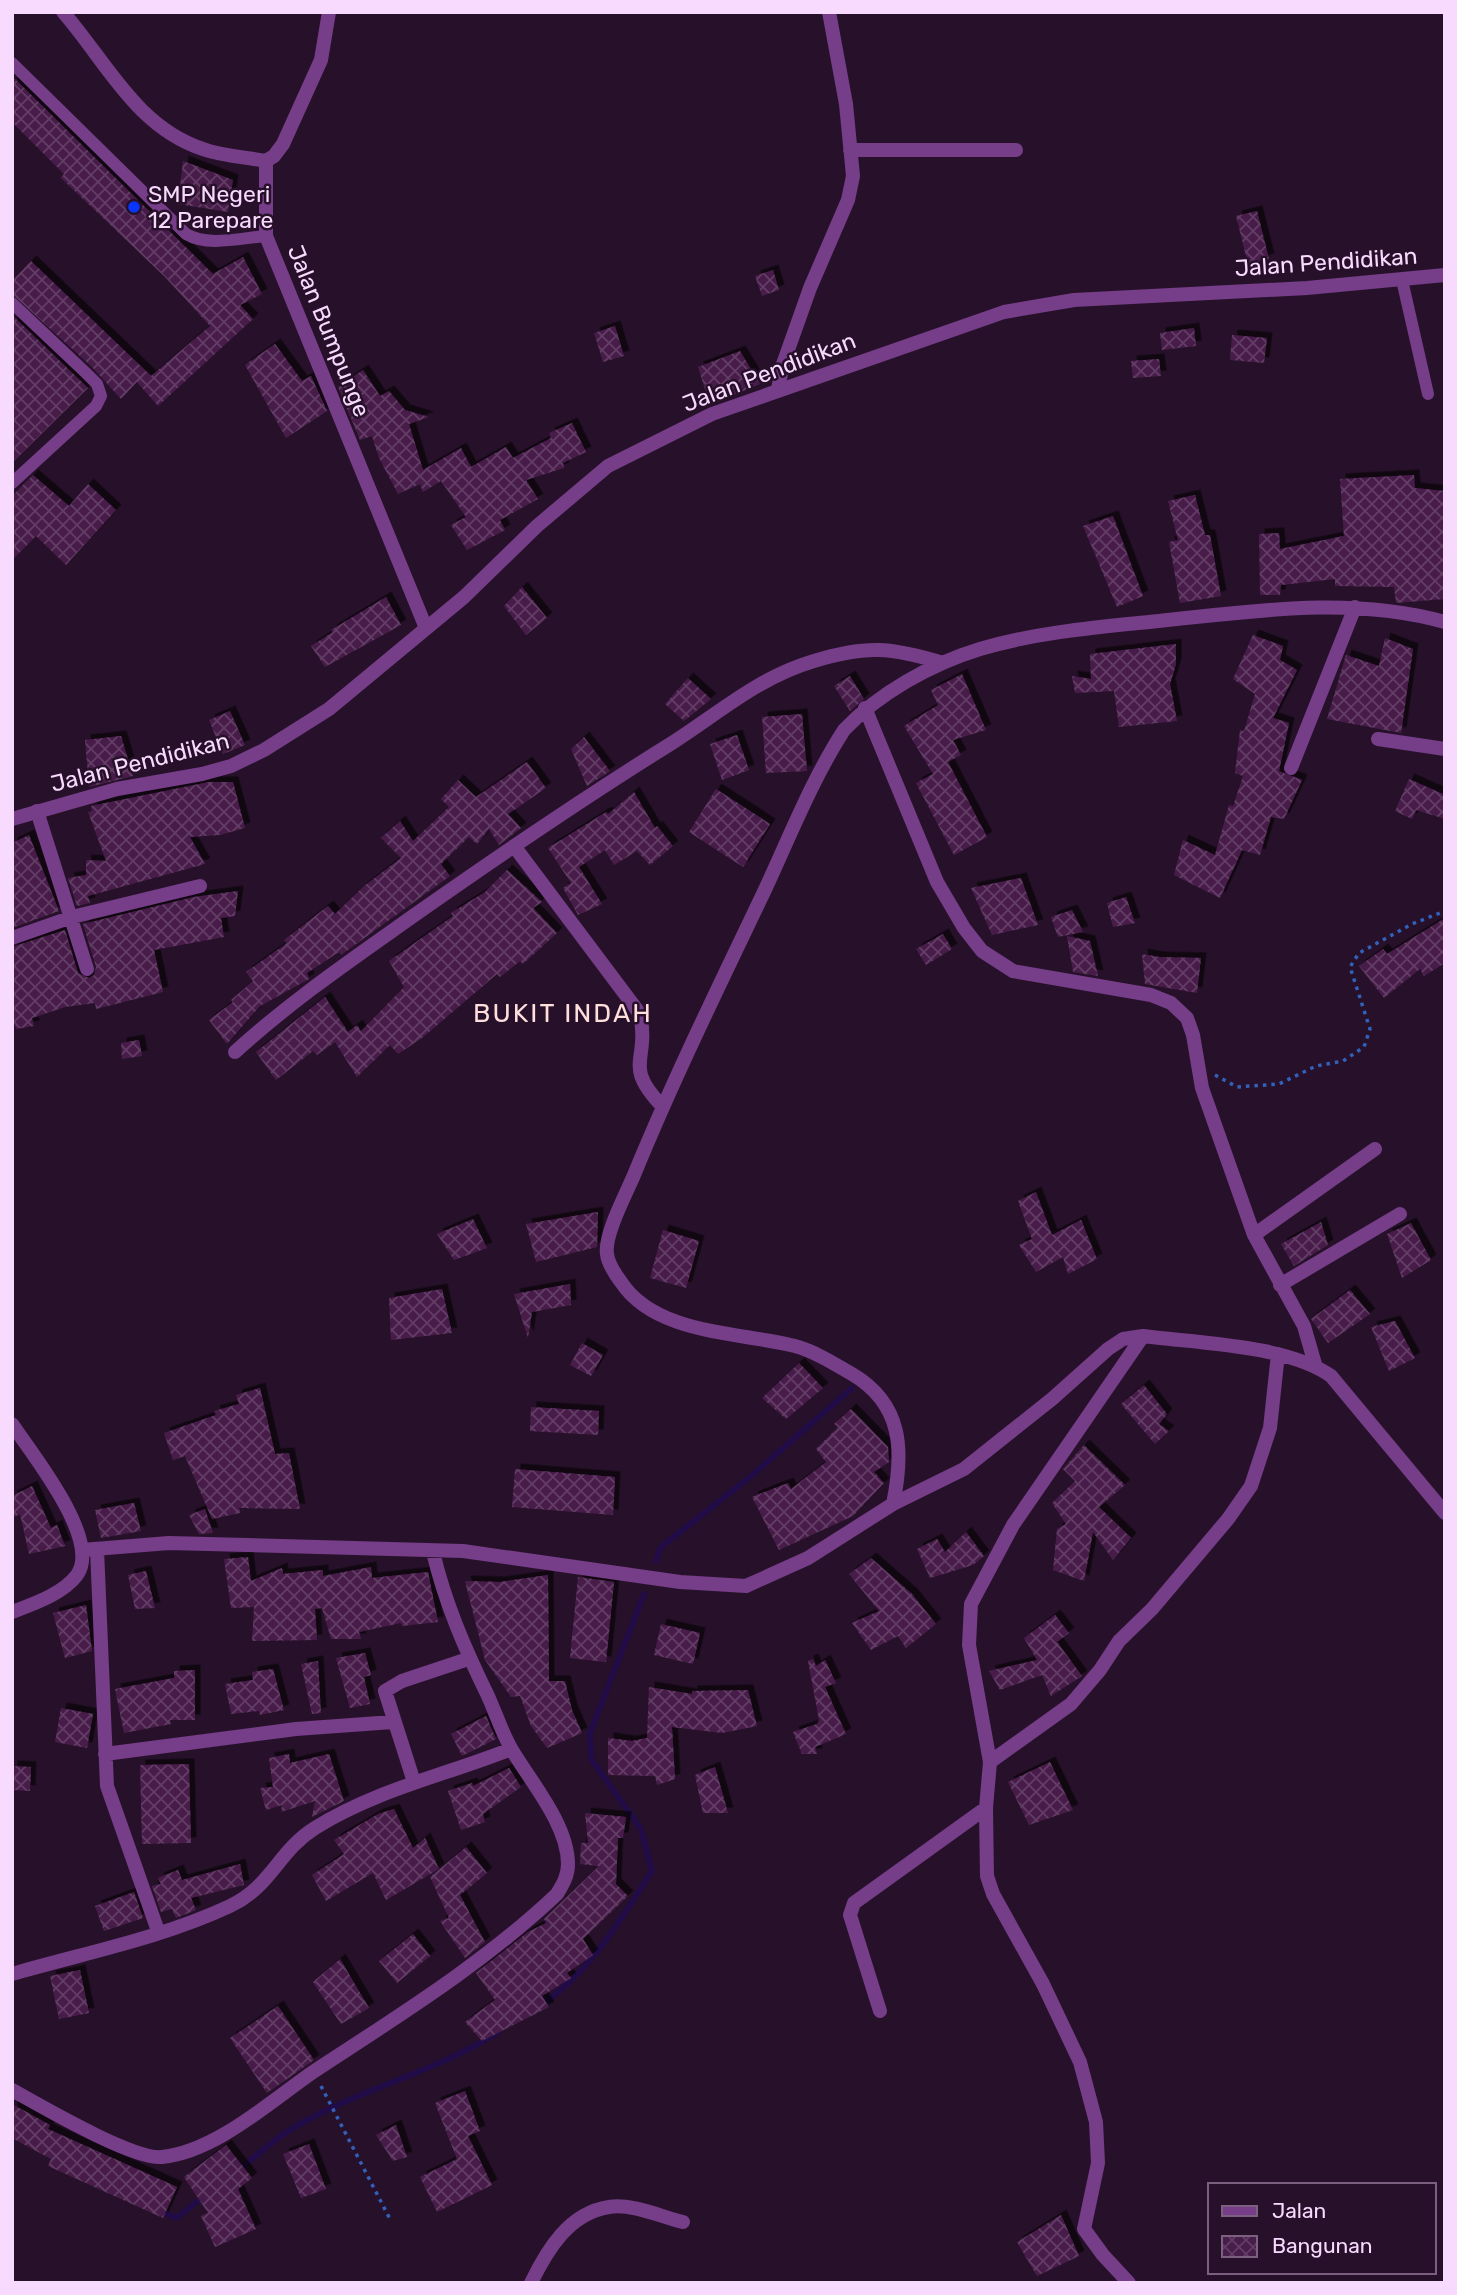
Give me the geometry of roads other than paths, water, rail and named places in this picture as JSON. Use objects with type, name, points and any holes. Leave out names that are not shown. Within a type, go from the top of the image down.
[{"type":"street","points":[[63,12],[134,104],[158,125],[203,149],[266,161],[274,156],[283,144],[321,60],[329,12]]},
{"type":"street","points":[[778,389],[783,364],[810,288],[848,200],[853,176],[846,104],[830,12]]},
{"type":"street","points":[[850,150],[1016,150]]},
{"type":"street","name":"Jalan Bumpunge","points":[[266,161],[266,236],[426,628]]},
{"type":"street","name":"Jalan Pendidikan","points":[[12,819],[117,789],[202,774],[231,766],[264,750],[329,709],[426,628],[608,466],[712,414],[778,389],[830,375],[887,352],[1016,310],[1074,300],[1307,288],[1445,275]]},
{"type":"street","points":[[893,1504],[901,1468],[895,1428],[888,1408],[863,1381],[822,1356],[795,1346],[692,1327],[662,1314],[631,1297],[613,1270],[606,1253],[612,1228],[662,1106],[833,747],[865,708],[943,663],[981,649],[1047,635],[1300,607],[1355,607],[1418,615],[1445,622]]},
{"type":"street","points":[[1291,768],[1355,607]]},
{"type":"street","points":[[235,1052],[285,1006],[514,846],[693,730],[758,683],[812,661],[858,650],[899,649],[943,663]]},
{"type":"street","points":[[865,708],[937,882],[964,928],[982,951],[1013,971],[1151,995],[1171,1003],[1187,1018],[1202,1088],[1254,1235],[1304,1326],[1315,1364]]},
{"type":"street","points":[[1378,739],[1445,749]]},
{"type":"street","points":[[37,811],[87,969]]},
{"type":"street","points":[[514,846],[640,1014],[643,1040],[638,1071],[640,1079],[662,1106]]},
{"type":"street","points":[[12,938],[72,917],[200,886]]},
{"type":"street","points":[[1254,1235],[1375,1149]]},
{"type":"street","points":[[1280,1285],[1400,1213]]},
{"type":"street","points":[[1129,2283],[1084,2229],[1098,2163],[1096,2122],[1075,2051],[1043,1984],[993,1894],[987,1876],[986,1808],[990,1762],[969,1644],[971,1604],[1013,1525],[1143,1336]]},
{"type":"street","points":[[90,1549],[169,1543],[463,1551],[680,1582],[746,1586],[808,1558],[893,1504],[964,1469],[1052,1399],[1108,1349],[1122,1339],[1143,1336],[1278,1354],[1315,1364],[1331,1376],[1445,1513]]},
{"type":"street","points":[[990,1762],[1071,1704],[1100,1670],[1119,1641],[1152,1609],[1228,1519],[1251,1486],[1270,1428],[1278,1354]]},
{"type":"street","points":[[12,1424],[62,1498],[90,1549],[107,1786],[158,1931]]},
{"type":"street","points":[[12,1612],[66,1586],[82,1567],[90,1549]]},
{"type":"street","points":[[12,2090],[134,2151],[159,2158],[182,2153],[255,2115],[461,1975],[557,1894],[565,1881],[568,1863],[559,1831],[545,1801],[511,1749],[468,1659],[442,1590],[433,1552]]},
{"type":"street","points":[[414,1782],[385,1691],[468,1659]]},
{"type":"street","points":[[105,1754],[296,1729],[393,1723]]},
{"type":"street","points":[[12,1974],[158,1931],[230,1906],[260,1887],[291,1845],[315,1828],[414,1782],[458,1771],[511,1749]]},
{"type":"street","points":[[880,2011],[850,1915],[854,1903],[986,1808]]},
{"type":"street","points":[[531,2283],[542,2260],[566,2228],[584,2216],[610,2206],[683,2222]]},
{"type":"lane","points":[[12,63],[186,234],[196,240],[266,236]]},
{"type":"lane","points":[[1402,280],[1428,394]]},
{"type":"lane","points":[[12,303],[97,384],[101,396],[96,406],[12,483]]},
{"type":"waterway","points":[[656,1561],[661,1547],[750,1477],[852,1388]]},
{"type":"waterway","points":[[539,2006],[557,1993],[589,1962],[616,1927],[652,1871],[641,1829],[591,1759],[590,1733],[644,1594]]},
{"type":"waterway","points":[[237,2171],[288,2131],[313,2117],[447,2059],[498,2032]]},
{"type":"waterway","points":[[160,2210],[176,2218],[203,2197]]},
{"type":"place","name":"SMP Negeri 12 Parepare","points":[[134,207]]},
{"type":"district","name":"BUKIT INDAH","points":[[563,1013]]}]
